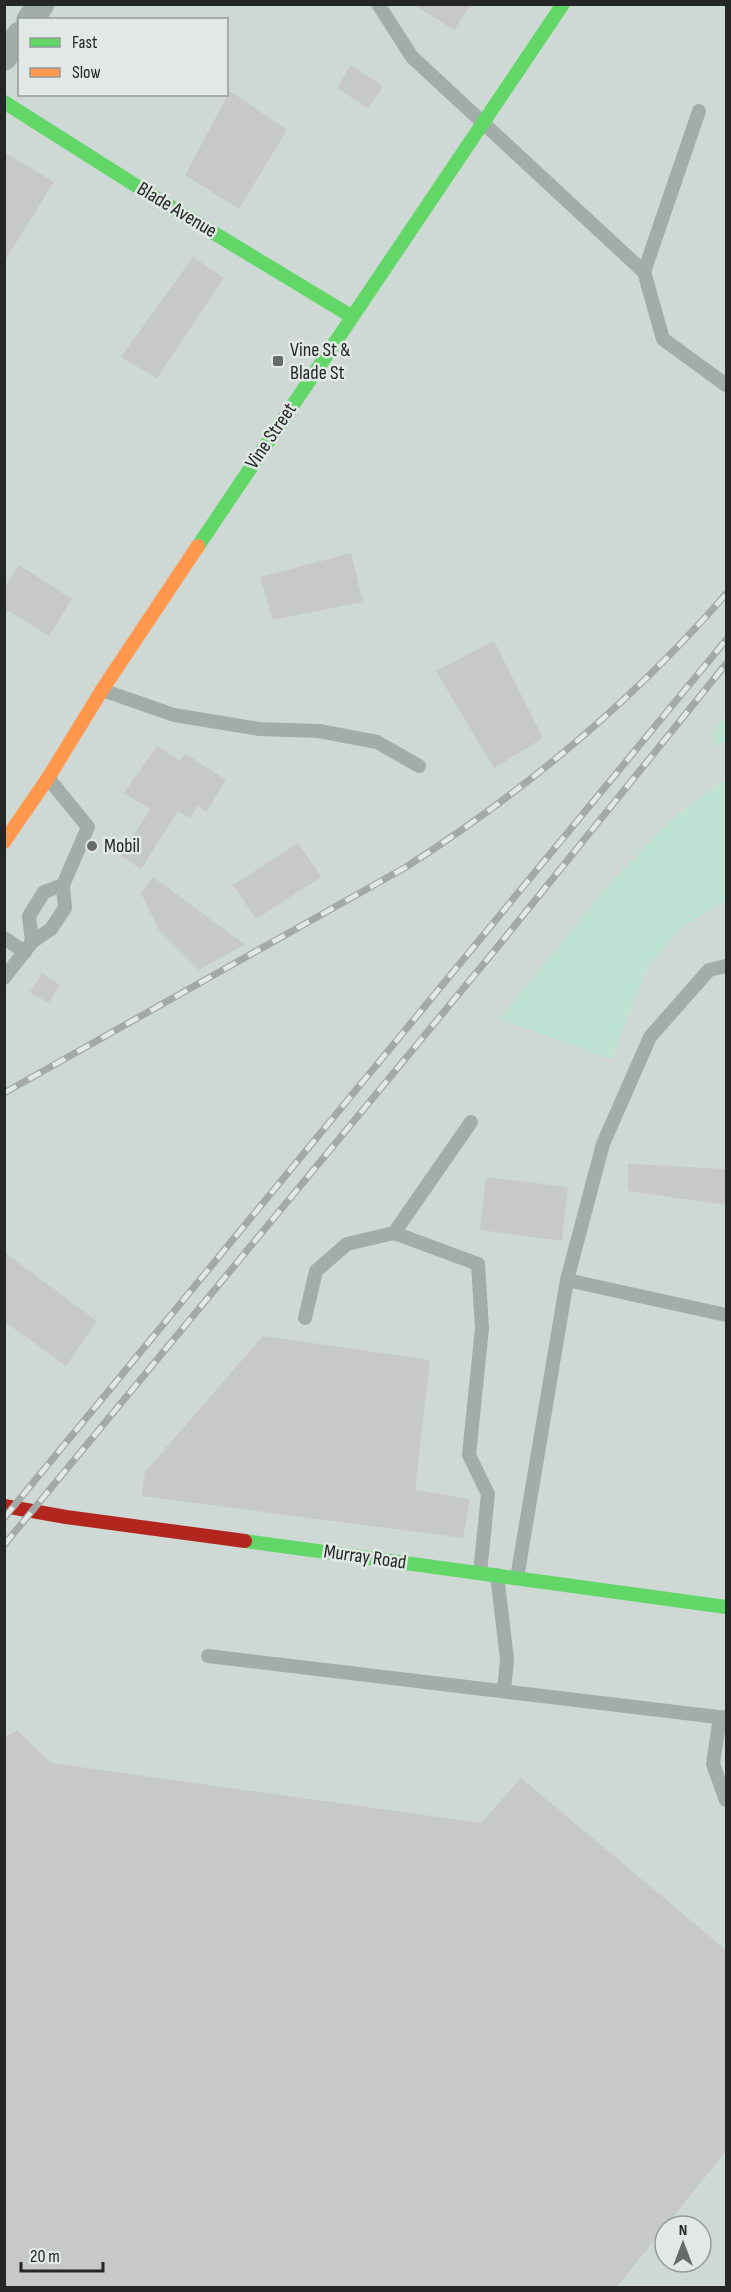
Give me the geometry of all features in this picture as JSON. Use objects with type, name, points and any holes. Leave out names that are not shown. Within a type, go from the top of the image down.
[{"type":"street","points":[[31,18],[41,4]]},
{"type":"street","name":"Vine Street","points":[[4,842],[48,778],[102,690],[351,316],[563,4]]},
{"type":"street","points":[[4,57],[18,38]]},
{"type":"street","name":"Blade Avenue","points":[[4,102],[146,192],[351,316]]},
{"type":"street","name":"Murray Road","points":[[4,1506],[66,1517],[726,1607]]},
{"type":"lane","points":[[378,4],[412,57],[645,272],[663,339],[726,385]]},
{"type":"lane","points":[[645,272],[699,111]]},
{"type":"lane","points":[[102,690],[174,715],[259,729],[319,731],[377,742],[419,766]]},
{"type":"lane","points":[[4,978],[28,947],[51,929],[65,908],[63,885],[88,827],[48,778]]},
{"type":"lane","points":[[28,947],[29,916],[44,892],[63,885]]},
{"type":"lane","points":[[5,938],[28,947]]},
{"type":"lane","points":[[517,1578],[567,1280],[603,1144],[650,1037],[709,970],[726,966]]},
{"type":"lane","points":[[394,1233],[471,1122]]},
{"type":"lane","points":[[305,1318],[316,1271],[347,1244],[394,1233],[478,1264],[482,1328],[470,1455],[488,1494],[480,1573]]},
{"type":"lane","points":[[567,1280],[726,1315]]},
{"type":"lane","points":[[497,1575],[507,1659],[504,1692]]},
{"type":"lane","points":[[208,1656],[723,1717],[713,1764],[726,1800]]},
{"type":"shaded area","points":[[5,5],[726,5],[726,716],[712,733],[715,746],[726,740],[726,779],[675,816],[611,1059],[647,968],[681,927],[726,901],[726,2287],[5,2288]]},
{"type":"green space","points":[[726,716],[726,740],[715,746],[712,733]]},
{"type":"green space","points":[[726,779],[726,901],[681,927],[647,968],[611,1059],[500,1019],[610,883],[675,816]]},
{"type":"building","points":[[413,4],[472,4],[454,30]]},
{"type":"building","points":[[351,65],[383,86],[368,108],[337,88]]},
{"type":"building","points":[[230,91],[287,130],[239,209],[185,175]]},
{"type":"building","points":[[4,152],[54,182],[4,262]]},
{"type":"building","points":[[193,257],[224,278],[157,378],[121,357]]},
{"type":"building","points":[[351,553],[363,602],[273,620],[260,577]]},
{"type":"building","points":[[19,565],[72,599],[49,636],[4,608],[4,588]]},
{"type":"building","points":[[494,641],[543,738],[494,768],[436,671]]},
{"type":"building","points":[[157,746],[180,761],[186,754],[226,780],[206,812],[198,805],[190,818],[178,811],[141,869],[121,856],[150,809],[124,793]]},
{"type":"building","points":[[298,843],[321,877],[256,919],[233,885]]},
{"type":"building","points":[[153,877],[244,945],[199,970],[159,930],[141,893]]},
{"type":"building","points":[[42,973],[60,985],[48,1003],[30,992]]},
{"type":"building","points":[[628,1164],[726,1169],[726,1205],[628,1191]]},
{"type":"building","points":[[486,1177],[568,1187],[562,1241],[480,1230]]},
{"type":"building","points":[[4,1252],[97,1321],[66,1366],[4,1321]]},
{"type":"building","points":[[263,1336],[430,1360],[415,1490],[470,1499],[463,1538],[142,1496],[145,1472]]},
{"type":"building","points":[[17,1730],[51,1763],[481,1823],[521,1778],[726,1950],[726,2151],[675,2214],[653,2214],[653,2242],[616,2288],[4,2288],[4,1738]]},
{"type":"railway","points":[[4,1093],[406,867],[450,838],[576,742],[654,671],[726,594]]},
{"type":"railway","points":[[4,1518],[726,640]]},
{"type":"railway","points":[[4,1545],[495,950],[726,664]]},
{"type":"traffic: fast","points":[[198,546],[563,4]]},
{"type":"traffic: fast","points":[[4,102],[146,192],[351,316]]},
{"type":"traffic: fast","points":[[245,1541],[726,1607]]},
{"type":"traffic: slow","points":[[4,842],[198,546]]},
{"type":"traffic: jam","points":[[4,1506],[66,1517],[245,1541]]},
{"type":"place","name":"Vine St & Blade St","points":[[278,361]]},
{"type":"place","name":"Mobil","points":[[92,846]]}]
